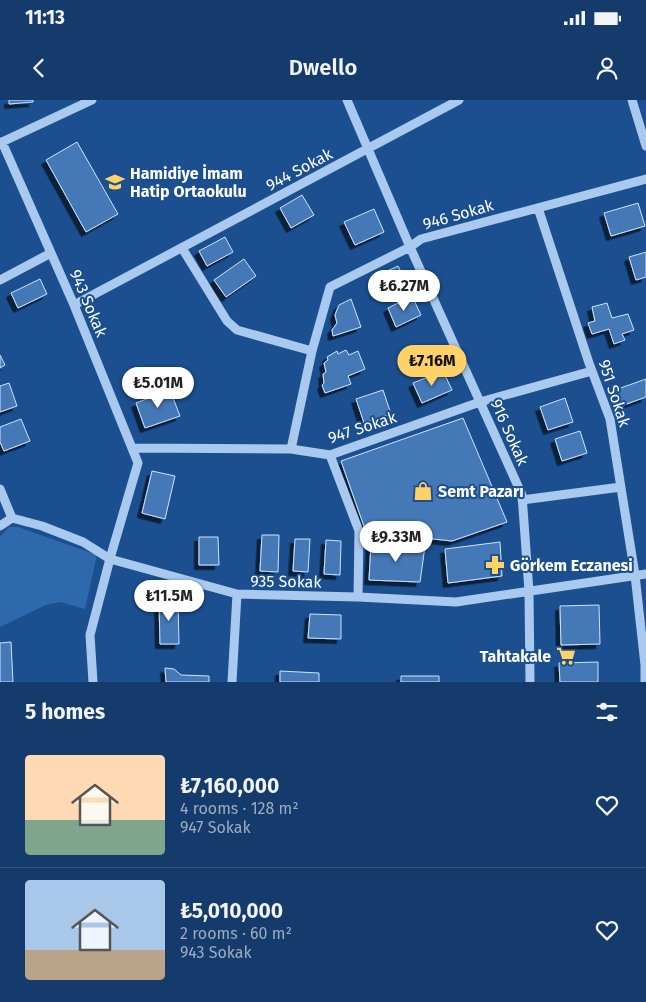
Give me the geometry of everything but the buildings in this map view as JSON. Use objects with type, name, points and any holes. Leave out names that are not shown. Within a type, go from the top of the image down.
[{"type":"street","points":[[1,142],[92,100]]},
{"type":"street","name":"916 Sokak","points":[[347,100],[410,247],[522,495],[529,591],[530,682]]},
{"type":"street","name":"944 Sokak","points":[[74,306],[459,100]]},
{"type":"street","points":[[632,100],[646,146]]},
{"type":"street","name":"943 Sokak","points":[[1,142],[74,306],[138,463],[90,635],[93,682]]},
{"type":"street","name":"946 Sokak","points":[[291,449],[312,352],[330,287],[410,247],[421,239],[646,179]]},
{"type":"street","name":"951 Sokak","points":[[538,208],[592,371],[610,419],[635,575],[645,665],[645,682]]},
{"type":"street","points":[[182,248],[227,321],[237,330],[312,352]]},
{"type":"street","points":[[0,280],[51,253]]},
{"type":"street","name":"947 Sokak","points":[[132,448],[291,449],[330,455],[480,402],[592,371]]},
{"type":"street","points":[[330,455],[359,531],[358,598]]},
{"type":"street","points":[[522,500],[621,487]]},
{"type":"street","points":[[0,489],[12,518],[0,526]]},
{"type":"street","name":"935 Sokak","points":[[12,518],[42,526],[83,542],[110,559],[237,594],[456,602],[646,574]]},
{"type":"street","points":[[232,682],[237,594]]},
{"type":"shaded area","points":[[9,527],[18,527],[97,555],[85,609],[60,602],[46,605],[0,627],[0,537]]},
{"type":"place","name":"Hamidiye İmam Hatip Ortaokulu","points":[[115,182]]},
{"type":"place","name":"Semt Pazarı","points":[[423,491]]},
{"type":"place","name":"Görkem Eczanesi","points":[[495,565]]},
{"type":"place","name":"Tahtakale","points":[[566,656]]}]
